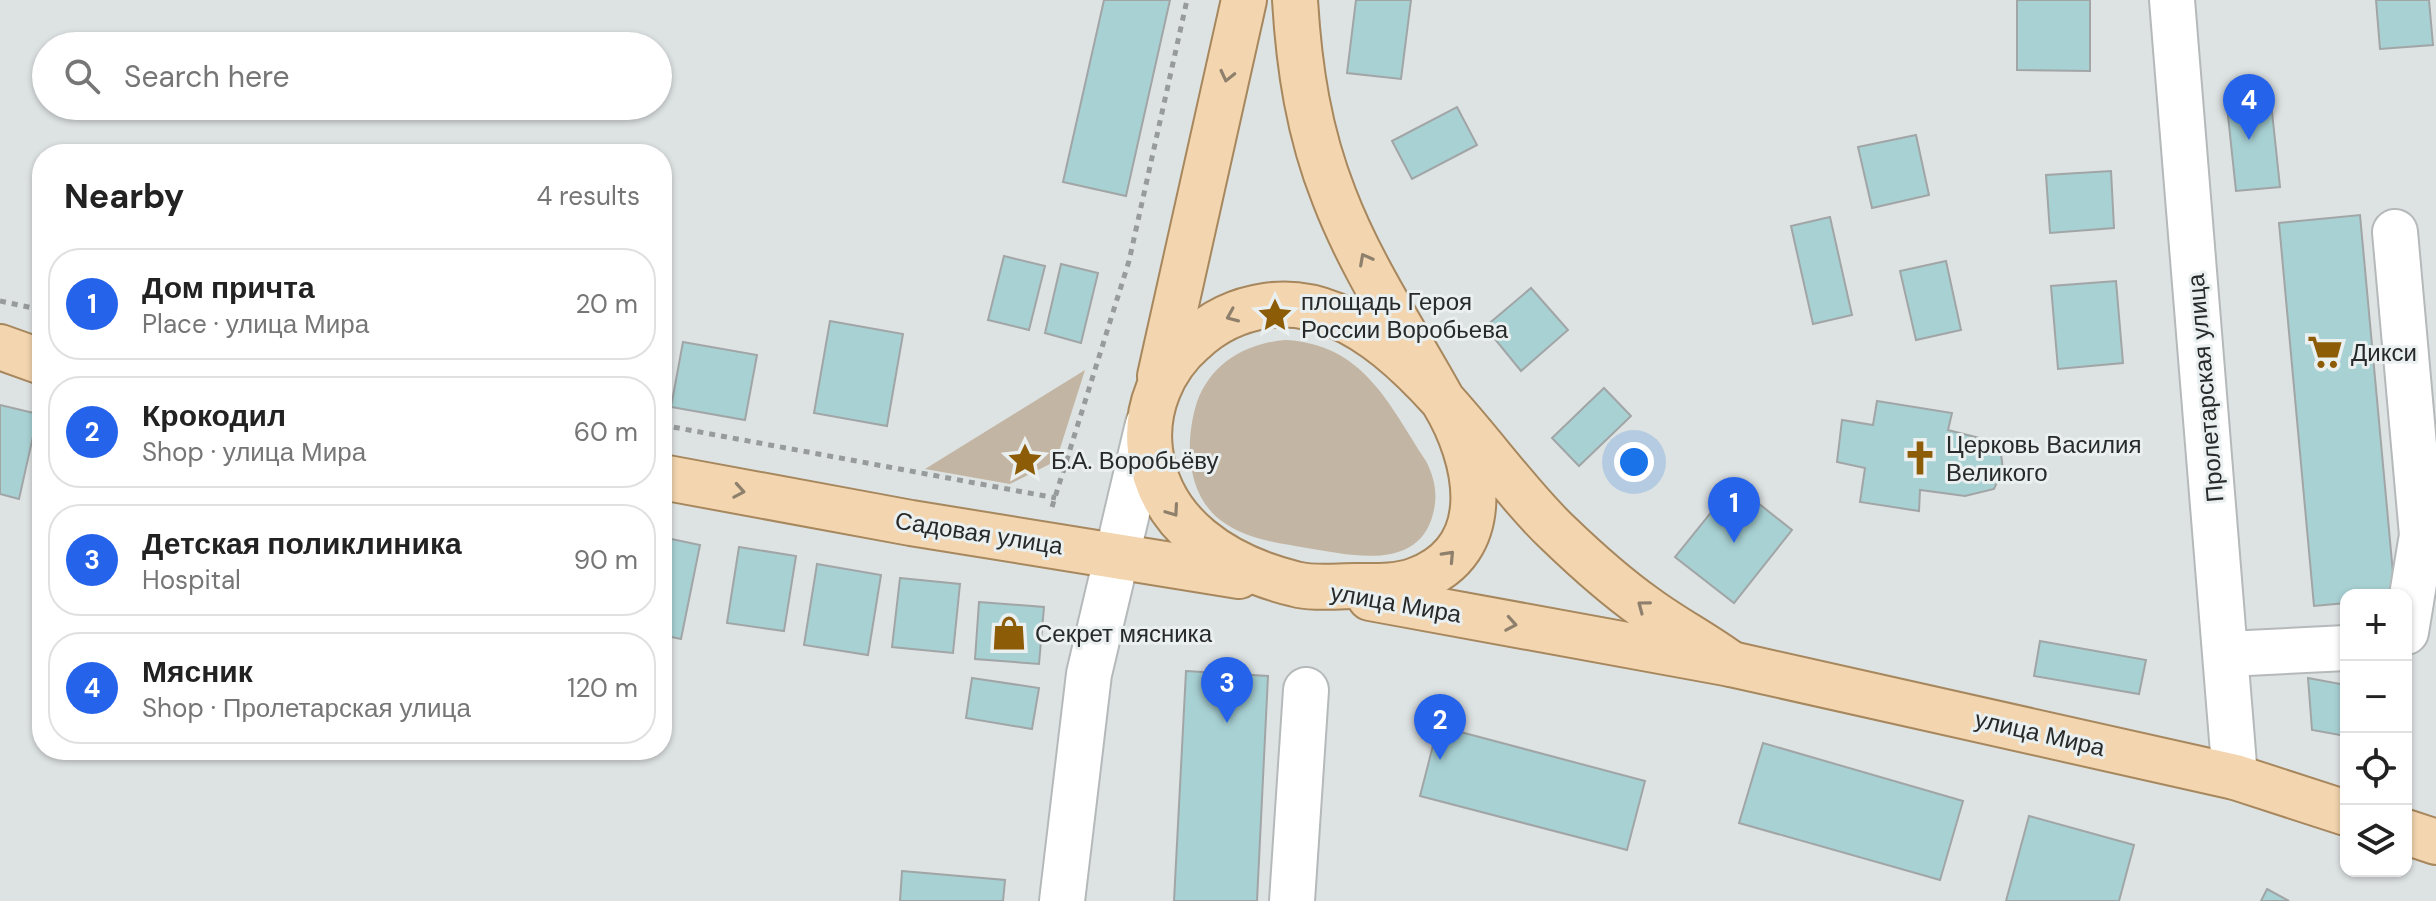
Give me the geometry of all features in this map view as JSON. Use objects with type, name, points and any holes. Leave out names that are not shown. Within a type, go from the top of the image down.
[{"type":"main road","points":[[1244,0],[1155,401],[1149,445],[1153,467],[1160,489],[1178,518],[1202,543],[1221,555],[1296,585],[1378,586],[1415,581],[1441,566],[1455,552],[1470,526],[1475,486],[1462,437],[1335,200],[1306,103],[1295,0]]},
{"type":"main road","points":[[1155,401],[1182,351],[1214,325],[1251,308],[1292,304],[1319,308],[1357,323],[1443,401]]},
{"type":"main road","points":[[0,347],[32,358]]},
{"type":"main road","name":"улица Мира","points":[[1443,401],[1521,498],[1558,533],[1644,607],[1731,664]]},
{"type":"main road","name":"Садовая улица","points":[[672,479],[1296,585]]},
{"type":"main road","name":"улица Мира","points":[[1296,585],[1731,664],[2235,777],[2340,811]]},
{"type":"main road","points":[[2412,834],[2436,842]]},
{"type":"street","name":"Пролетарская улица","points":[[2172,0],[2235,777]]},
{"type":"street","points":[[2395,232],[2422,535],[2412,596]]},
{"type":"street","points":[[1062,901],[1089,674],[1115,555],[1155,401]]},
{"type":"street","points":[[2227,654],[2340,648]]},
{"type":"street","points":[[1292,901],[1306,690]]},
{"type":"path","points":[[1041,543],[1129,261],[1187,0]]},
{"type":"path","points":[[0,301],[32,308]]},
{"type":"path","points":[[672,427],[1056,498]]},
{"type":"shaded area","points":[[1286,340],[1313,344],[1355,365],[1386,399],[1426,461],[1435,487],[1435,507],[1425,532],[1413,545],[1398,552],[1362,556],[1276,542],[1255,537],[1226,524],[1203,500],[1192,469],[1190,435],[1203,388],[1221,366],[1244,351],[1257,345]]},
{"type":"shaded area","points":[[1085,370],[1056,461],[1010,484],[925,469]]},
{"type":"building","points":[[1104,0],[1170,0],[1126,196],[1063,182]]},
{"type":"building","points":[[1356,0],[1411,0],[1401,79],[1347,73]]},
{"type":"building","points":[[2017,0],[2090,0],[2090,71],[2017,70]]},
{"type":"building","points":[[2376,0],[2429,0],[2433,45],[2380,49]]},
{"type":"building","points":[[2270,93],[2280,187],[2236,191],[2226,97]]},
{"type":"building","points":[[1457,107],[1477,145],[1412,179],[1392,141]]},
{"type":"building","points":[[1916,135],[1929,195],[1872,208],[1858,147]]},
{"type":"building","points":[[2111,171],[2114,228],[2050,233],[2046,175]]},
{"type":"building","points":[[2360,215],[2394,589],[2340,589],[2340,604],[2314,606],[2279,223]]},
{"type":"building","points":[[1830,217],[1852,315],[1813,324],[1791,226]]},
{"type":"building","points":[[1004,256],[1045,266],[1029,330],[988,320]]},
{"type":"building","points":[[1946,261],[1961,330],[1916,340],[1900,271]]},
{"type":"building","points":[[1061,264],[1098,273],[1081,343],[1045,333]]},
{"type":"building","points":[[2116,281],[2123,363],[2058,369],[2051,286]]},
{"type":"building","points":[[1531,288],[1568,330],[1521,371],[1485,327]]},
{"type":"building","points":[[830,321],[903,334],[887,426],[814,413]]},
{"type":"building","points":[[683,342],[757,355],[745,420],[672,407]]},
{"type":"building","points":[[1604,388],[1631,416],[1579,466],[1552,438]]},
{"type":"building","name":"Церковь Василия Великого","points":[[1877,401],[1952,413],[1948,430],[1987,440],[2001,454],[2003,469],[1994,489],[1965,496],[1920,490],[1919,511],[1860,502],[1865,468],[1837,462],[1842,420],[1873,425]]},
{"type":"building","points":[[0,405],[32,413],[32,441],[19,499],[0,494]]},
{"type":"building","points":[[1734,484],[1792,530],[1734,603],[1675,557]]},
{"type":"building","points":[[672,539],[700,545],[681,639],[672,637]]},
{"type":"building","points":[[739,547],[796,556],[784,631],[727,623]]},
{"type":"building","points":[[817,564],[881,575],[868,655],[804,645]]},
{"type":"building","points":[[900,578],[960,584],[953,653],[892,647]]},
{"type":"building","name":"Секрет мясника","points":[[979,602],[1044,607],[1039,664],[975,659]]},
{"type":"building","points":[[2040,641],[2146,660],[2139,694],[2034,676]]},
{"type":"building","points":[[1186,671],[1268,676],[1257,901],[1174,901]]},
{"type":"building","points":[[972,678],[1039,688],[1032,729],[966,718]]},
{"type":"building","points":[[2308,678],[2340,684],[2340,735],[2312,730]]},
{"type":"building","points":[[1438,726],[1645,781],[1627,850],[1420,796]]},
{"type":"building","points":[[1763,743],[1963,801],[1940,880],[1739,823]]},
{"type":"building","points":[[2029,816],[2134,845],[2119,901],[2006,901]]},
{"type":"building","points":[[902,871],[1005,880],[1003,901],[900,901]]},
{"type":"building","points":[[2267,889],[2289,901],[2261,901]]},
{"type":"place","name":"Мясник","points":[[2249,140]]},
{"type":"place","name":"площадь Героя России Воробьева","points":[[1275,315]]},
{"type":"place","name":"Дикси","points":[[2325,352]]},
{"type":"place","name":"Церковь Василия Великого","points":[[1920,458]]},
{"type":"place","name":"Б.А. Воробьёву","points":[[1025,460]]},
{"type":"place","name":"Дом причта","points":[[1734,543]]},
{"type":"place","name":"Секрет мясника","points":[[1009,633]]},
{"type":"place","name":"Детская поликлиника","points":[[1227,723]]},
{"type":"place","name":"Крокодил","points":[[1440,760]]}]
